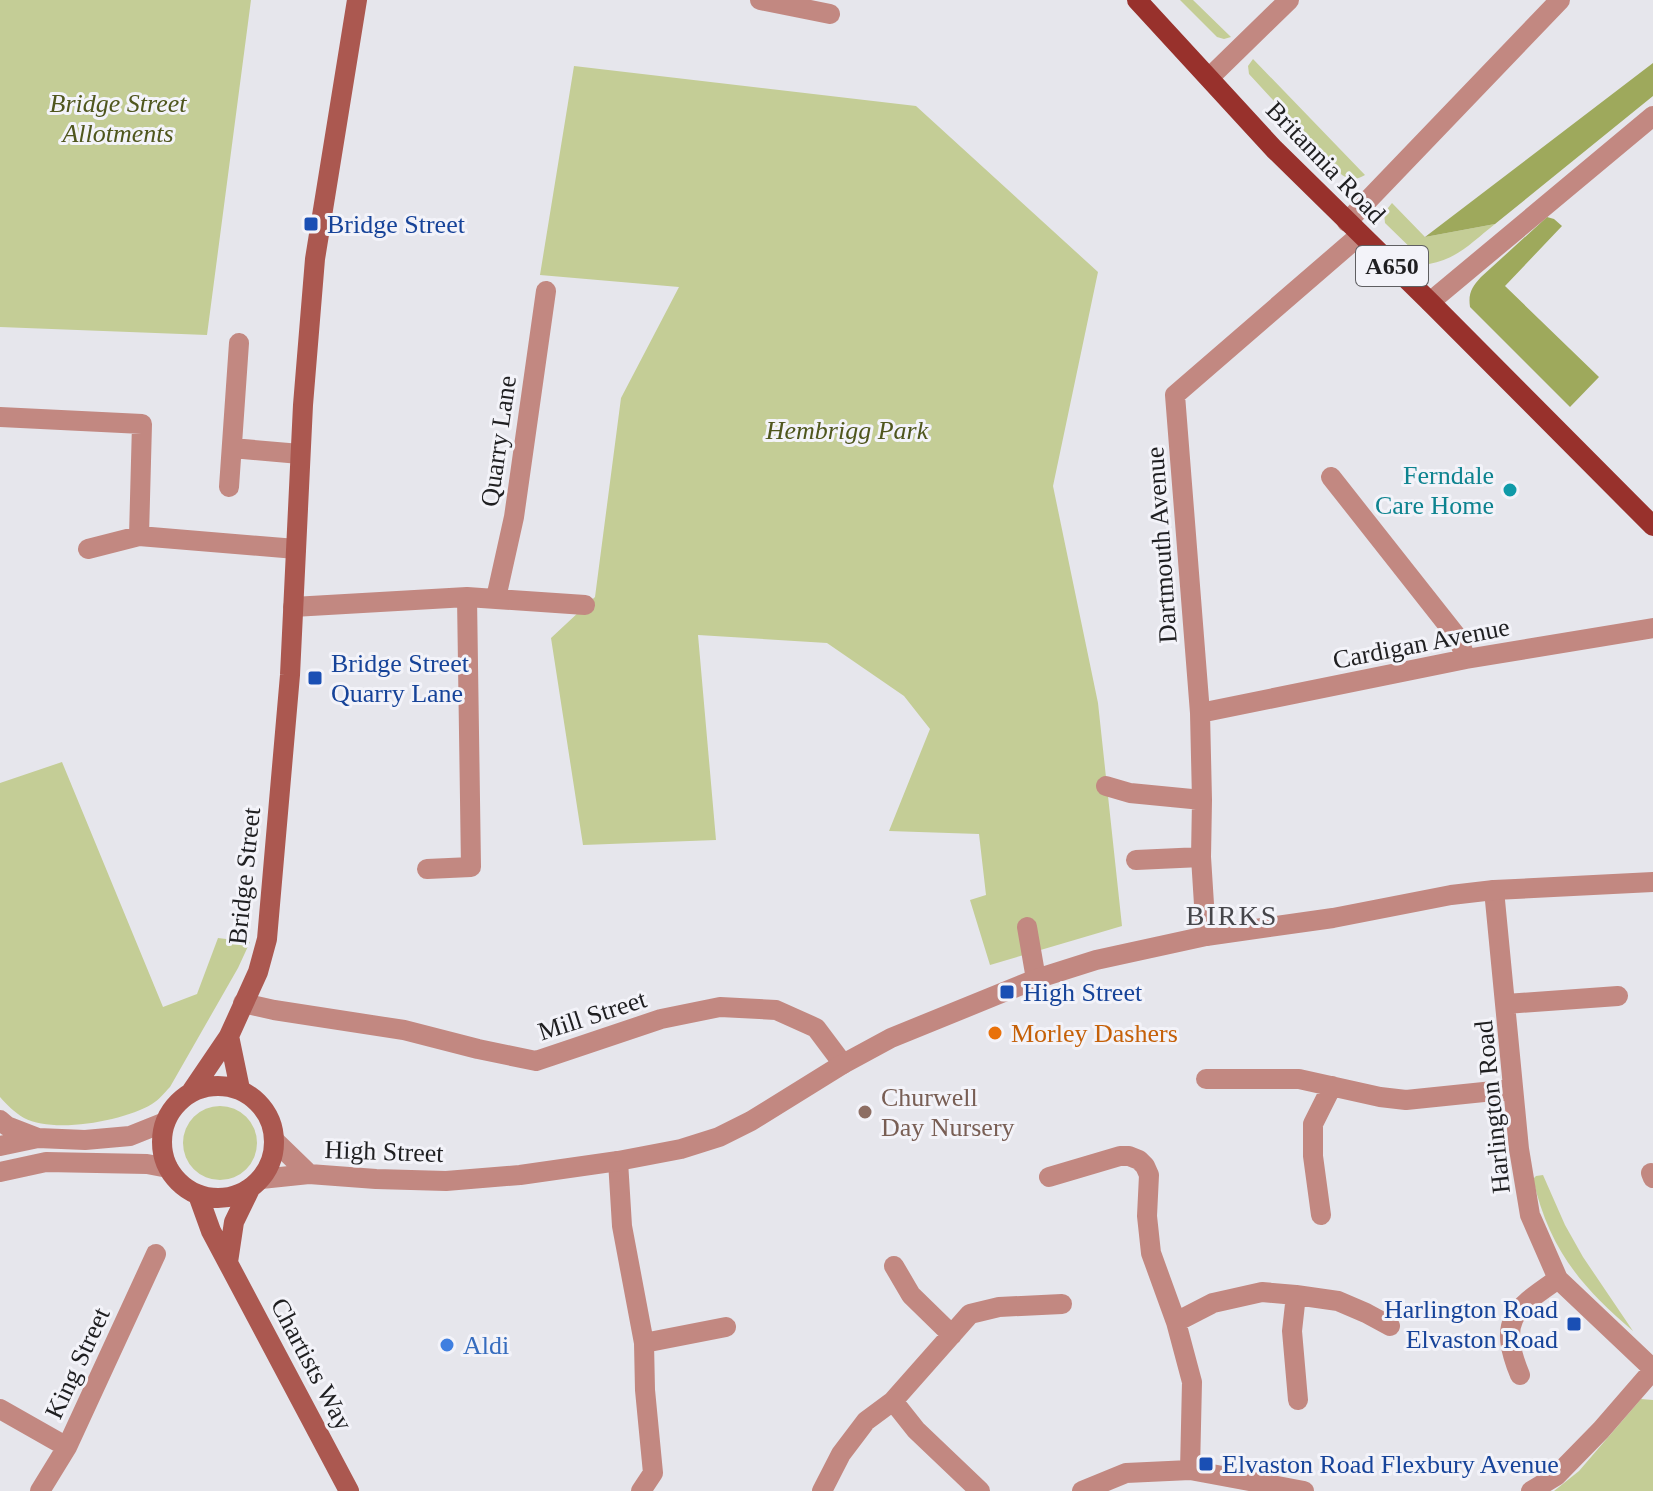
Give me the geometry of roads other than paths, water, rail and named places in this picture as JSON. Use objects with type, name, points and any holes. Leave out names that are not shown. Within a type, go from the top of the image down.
[{"type":"main road","name":"Bridge Street","points":[[191,1092],[229,1036],[258,972],[267,939],[290,675],[300,454],[315,259],[357,0]]},
{"type":"main road","name":"Britannia Road","points":[[1137,0],[1274,149],[1653,526]]},
{"type":"main road","points":[[229,1036],[240,1089]]},
{"type":"main road","points":[[228,1262],[234,1222],[274,1155],[274,1129],[263,1107],[240,1089],[211,1086],[191,1092],[174,1107],[165,1122],[162,1136],[162,1151],[174,1177],[198,1195],[215,1198],[232,1197],[256,1184]]},
{"type":"main road","name":"Chartists Way","points":[[198,1195],[211,1231],[349,1491]]},
{"type":"street","points":[[760,0],[830,14]]},
{"type":"street","points":[[1210,77],[1289,0]]},
{"type":"street","points":[[1353,228],[1560,0]]},
{"type":"street","points":[[1430,302],[1653,116]]},
{"type":"street","name":"Dartmouth Avenue","points":[[1206,936],[1201,857],[1200,713],[1175,395],[1353,228]]},
{"type":"street","name":"Quarry Lane","points":[[496,598],[514,517],[546,291]]},
{"type":"street","points":[[229,487],[239,343]]},
{"type":"street","points":[[0,417],[142,424],[139,536]]},
{"type":"street","points":[[232,448],[300,454]]},
{"type":"street","points":[[1331,477],[1458,638],[1466,659]]},
{"type":"street","points":[[88,549],[139,536],[296,549]]},
{"type":"street","points":[[427,869],[471,867],[467,597]]},
{"type":"street","points":[[293,607],[467,597],[585,605]]},
{"type":"street","name":"Cardigan Avenue","points":[[1200,713],[1466,659],[1653,628]]},
{"type":"street","points":[[1106,786],[1130,793],[1202,800]]},
{"type":"street","points":[[1136,860],[1201,857]]},
{"type":"street","name":"High Street","points":[[256,1184],[309,1174],[446,1181],[520,1175],[681,1149],[719,1137],[751,1121],[891,1038],[1036,979],[1096,960],[1206,936],[1333,918],[1451,895],[1653,882]]},
{"type":"street","name":"Harlington Road","points":[[1494,890],[1519,1149],[1530,1215],[1558,1279],[1653,1369]]},
{"type":"street","points":[[1027,927],[1036,979]]},
{"type":"street","points":[[1506,1004],[1618,996]]},
{"type":"street","name":"Mill Street","points":[[243,1003],[404,1030],[536,1061],[661,1019],[720,1007],[776,1010],[816,1028],[843,1064]]},
{"type":"street","points":[[1206,1079],[1299,1079],[1406,1100],[1513,1089]]},
{"type":"street","points":[[1321,1215],[1313,1156],[1313,1124],[1332,1086]]},
{"type":"street","points":[[0,1120],[7,1126],[38,1138]]},
{"type":"street","points":[[0,1146],[38,1138],[85,1140],[130,1136],[165,1122]]},
{"type":"street","name":"High Street","points":[[275,1141],[309,1174]]},
{"type":"street","points":[[1049,1177],[1120,1156],[1129,1156],[1145,1166],[1149,1175],[1147,1216],[1151,1253],[1176,1322],[1192,1382],[1190,1470]]},
{"type":"street","points":[[618,1161],[622,1226],[644,1343],[653,1473],[641,1491]]},
{"type":"street","points":[[0,1162],[147,1164],[168,1168]]},
{"type":"street","points":[[0,1172],[46,1162]]},
{"type":"street","name":"King Street","points":[[40,1491],[67,1447],[156,1254]]},
{"type":"street","points":[[894,1266],[911,1295],[952,1335]]},
{"type":"street","points":[[1520,1375],[1511,1354],[1511,1321],[1528,1300],[1558,1279]]},
{"type":"street","points":[[1176,1322],[1213,1303],[1262,1292],[1338,1301],[1390,1326]]},
{"type":"street","points":[[1296,1295],[1292,1331],[1298,1400]]},
{"type":"street","points":[[822,1491],[841,1454],[866,1421],[893,1401],[970,1314],[999,1307],[1062,1304]]},
{"type":"street","points":[[644,1343],[726,1327]]},
{"type":"street","points":[[1531,1491],[1556,1476],[1601,1430],[1653,1369]]},
{"type":"street","points":[[893,1401],[916,1430],[980,1491]]},
{"type":"street","points":[[0,1409],[67,1447]]},
{"type":"street","points":[[1082,1491],[1126,1473],[1190,1470],[1304,1491]]},
{"type":"place","name":"Bridge Street","points":[[311,224]]},
{"type":"place","name":"Ferndale Care Home","points":[[1510,490]]},
{"type":"place","name":"Bridge Street Quarry Lane","points":[[315,678]]},
{"type":"place","name":"High Street","points":[[1007,992]]},
{"type":"place","name":"Morley Dashers","points":[[995,1033]]},
{"type":"place","name":"Churwell Day Nursery","points":[[865,1112]]},
{"type":"place","name":"Harlington Road Elvaston Road","points":[[1574,1324]]},
{"type":"place","name":"Aldi","points":[[447,1345]]},
{"type":"place","name":"Elvaston Road Flexbury Avenue","points":[[1206,1464]]},
{"type":"district","name":"BIRKS","points":[[1232,915]]},
{"type":"park label","name":"Bridge Street Allotments","points":[[118,118]]},
{"type":"park label","name":"Hembrigg Park","points":[[847,430]]}]
